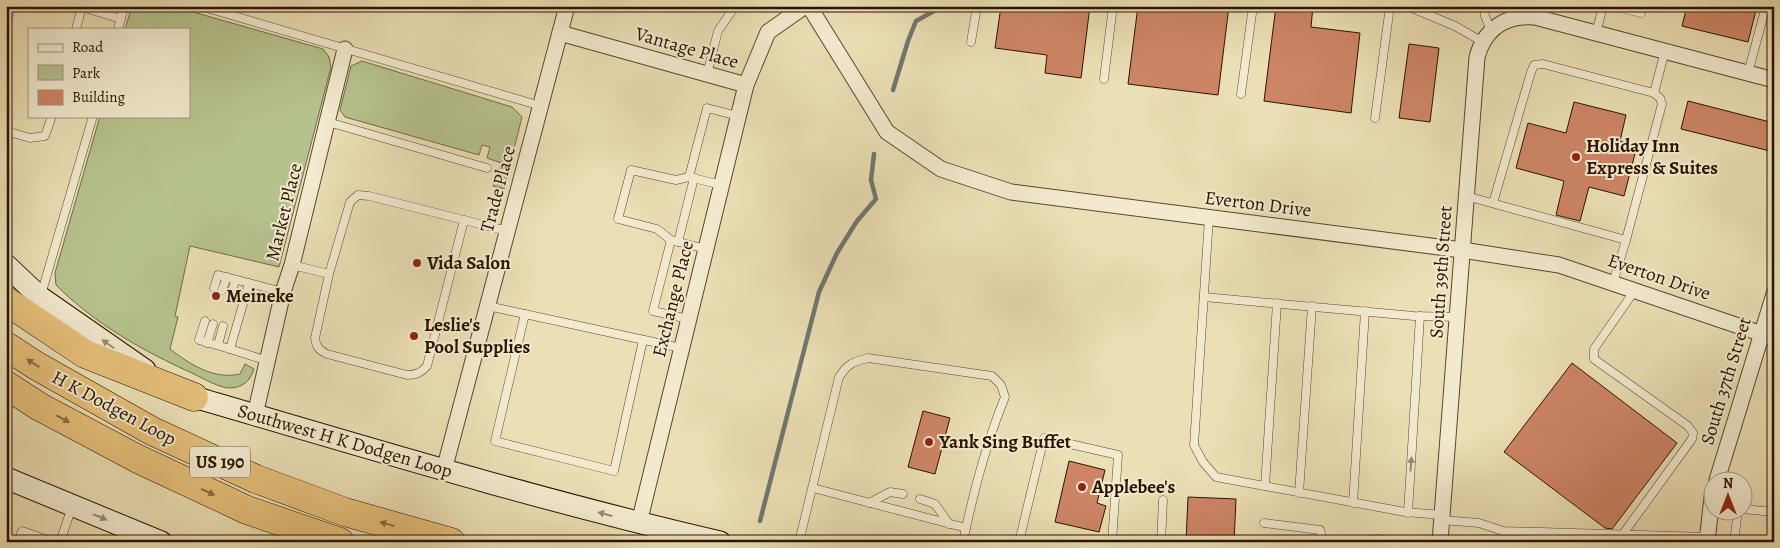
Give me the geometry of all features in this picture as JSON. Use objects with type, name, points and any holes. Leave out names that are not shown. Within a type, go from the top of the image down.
[{"type":"highway","points":[[6,301],[85,354],[194,397]]},
{"type":"highway","name":"H K Dodgen Loop","points":[[6,346],[35,365],[152,431],[256,479],[345,512],[451,542]]},
{"type":"highway","name":"H K Dodgen Loop","points":[[6,385],[40,407],[138,459],[248,510],[340,542]]},
{"type":"main road","name":"Southwest H K Dodgen Loop","points":[[6,265],[40,296],[143,369],[194,397],[444,470],[639,523],[720,542]]},
{"type":"main road","points":[[6,478],[160,542]]},
{"type":"street","name":"Trade Place","points":[[444,470],[567,6]]},
{"type":"street","name":"Exchange Place","points":[[639,523],[746,85],[768,32],[805,6]]},
{"type":"street","name":"Everton Drive","points":[[808,6],[887,132],[941,169],[1011,192],[1559,264],[1768,336]]},
{"type":"street","points":[[1487,36],[1510,19],[1521,16],[1535,17],[1774,80]]},
{"type":"street","name":"Vantage Place","points":[[560,33],[746,85]]},
{"type":"street","name":"South 39th Street","points":[[1440,542],[1477,57],[1487,36]]},
{"type":"street","name":"Market Place","points":[[255,415],[283,292],[292,265],[346,49]]},
{"type":"street","name":"South 37th Street","points":[[1721,470],[1768,336],[1774,294]]},
{"type":"street","points":[[1707,539],[1710,520]]},
{"type":"lane","points":[[6,25],[12,6]]},
{"type":"lane","points":[[118,28],[124,6]]},
{"type":"lane","points":[[200,6],[541,106]]},
{"type":"lane","points":[[707,74],[718,31],[735,6]]},
{"type":"lane","points":[[971,42],[977,6]]},
{"type":"lane","points":[[1104,79],[1113,6]]},
{"type":"lane","points":[[1241,94],[1253,6]]},
{"type":"lane","points":[[1375,118],[1390,6]]},
{"type":"lane","points":[[1407,6],[1455,26],[1487,36],[1484,6]]},
{"type":"lane","points":[[1596,33],[1603,6]]},
{"type":"lane","points":[[1613,6],[1641,13],[1642,6]]},
{"type":"lane","points":[[1748,73],[1766,6]]},
{"type":"lane","points":[[76,28],[80,7],[121,19]]},
{"type":"lane","points":[[1654,93],[1665,51]]},
{"type":"lane","points":[[1493,203],[1534,65],[1543,64],[1654,93],[1660,98],[1662,104],[1613,283]]},
{"type":"lane","points":[[688,319],[653,311],[691,178],[707,108],[738,116]]},
{"type":"lane","points":[[6,130],[30,138],[44,136],[51,118]]},
{"type":"lane","points":[[40,296],[91,118]]},
{"type":"lane","points":[[328,122],[487,168]]},
{"type":"lane","points":[[706,249],[674,241],[657,229],[618,218],[631,170],[676,180],[691,178],[721,185]]},
{"type":"lane","points":[[464,220],[427,366],[423,371],[407,375],[327,354],[319,350],[315,344],[315,338],[329,274],[350,202],[358,195],[369,196],[464,220],[507,231]]},
{"type":"lane","points":[[1466,196],[1626,240]]},
{"type":"lane","points":[[1209,218],[1194,445],[1203,462],[1216,477],[1408,513],[1479,523],[1503,530],[1707,539]]},
{"type":"lane","points":[[292,265],[329,274]]},
{"type":"lane","points":[[218,289],[218,275],[283,292]]},
{"type":"lane","points":[[232,292],[235,280]]},
{"type":"lane","points":[[230,349],[249,283]]},
{"type":"lane","points":[[1624,534],[1692,440],[1693,433],[1688,426],[1594,359],[1594,349],[1634,290]]},
{"type":"lane","points":[[1204,297],[1420,316],[1458,317]]},
{"type":"lane","points":[[1265,486],[1277,303]]},
{"type":"lane","points":[[488,306],[681,348]]},
{"type":"lane","points":[[1299,492],[1312,306]]},
{"type":"lane","points":[[1353,503],[1365,311]]},
{"type":"lane","points":[[525,314],[495,441],[614,471],[643,340]]},
{"type":"lane","points":[[1408,513],[1420,316]]},
{"type":"lane","points":[[209,322],[199,340],[268,361]]},
{"type":"lane","points":[[218,346],[223,326]]},
{"type":"lane","points":[[799,542],[839,378],[846,366],[855,361],[868,358],[992,376],[1001,385],[1005,397],[996,418],[963,542]]},
{"type":"lane","points":[[1019,542],[1044,438],[1118,456],[1112,542]]},
{"type":"lane","points":[[813,488],[966,528]]},
{"type":"lane","points":[[869,503],[890,492],[903,494]]},
{"type":"lane","points":[[920,499],[935,504],[949,524]]},
{"type":"lane","points":[[1161,542],[1163,500]]},
{"type":"lane","points":[[60,542],[72,505]]},
{"type":"lane","points":[[1752,510],[1774,512]]},
{"type":"lane","points":[[1734,542],[1737,520]]},
{"type":"lane","points":[[1264,523],[1320,530],[1323,542]]},
{"type":"lane","points":[[18,542],[22,531],[53,542]]},
{"type":"lane","points":[[1361,542],[1377,539],[1397,542]]},
{"type":"green space","points":[[132,6],[172,6],[323,49],[329,57],[331,67],[279,267],[190,246],[175,316],[178,317],[170,349],[194,365],[211,373],[220,375],[240,374],[245,364],[254,369],[248,380],[238,387],[225,388],[216,385],[120,336],[87,312],[56,285],[55,273],[99,118],[190,118],[190,28],[125,28]]},
{"type":"green space","points":[[362,61],[512,107],[522,117],[504,189],[493,186],[501,163],[487,158],[490,147],[482,145],[479,155],[345,117],[340,110],[351,66]]},
{"type":"building","points":[[1001,6],[1090,6],[1081,78],[1045,73],[1047,55],[995,48]]},
{"type":"building","points":[[1138,6],[1229,6],[1218,95],[1128,84]]},
{"type":"building","points":[[1276,6],[1313,6],[1311,27],[1360,33],[1351,113],[1264,101]]},
{"type":"building","points":[[1687,6],[1757,6],[1748,42],[1682,26]]},
{"type":"building","points":[[1409,44],[1439,48],[1430,122],[1399,118]]},
{"type":"building","points":[[1688,101],[1774,123],[1774,152],[1681,129]]},
{"type":"building","name":"Holiday Inn Express & Suites","points":[[1574,102],[1626,115],[1620,141],[1637,146],[1624,196],[1589,187],[1580,221],[1556,215],[1564,181],[1516,168],[1528,123],[1566,133]]},
{"type":"building","points":[[1572,363],[1677,443],[1612,529],[1605,528],[1504,452]]},
{"type":"building","name":"Yank Sing Buffet","points":[[923,411],[950,418],[935,474],[908,467]]},
{"type":"building","name":"Applebee's","points":[[1069,461],[1105,470],[1097,503],[1106,506],[1099,532],[1055,522]]},
{"type":"building","points":[[1188,497],[1236,499],[1234,542],[1186,542]]},
{"type":"waterway","points":[[893,90],[916,21],[943,6]]},
{"type":"waterway","points":[[760,521],[819,292],[837,253],[857,221],[876,199],[871,180],[874,154]]},
{"type":"place","name":"Holiday Inn Express & Suites","points":[[1576,157]]},
{"type":"place","name":"Vida Salon","points":[[417,263]]},
{"type":"place","name":"Meineke","points":[[216,296]]},
{"type":"place","name":"Leslie's Pool Supplies","points":[[414,336]]},
{"type":"place","name":"Yank Sing Buffet","points":[[929,442]]},
{"type":"place","name":"Applebee's","points":[[1082,487]]}]
